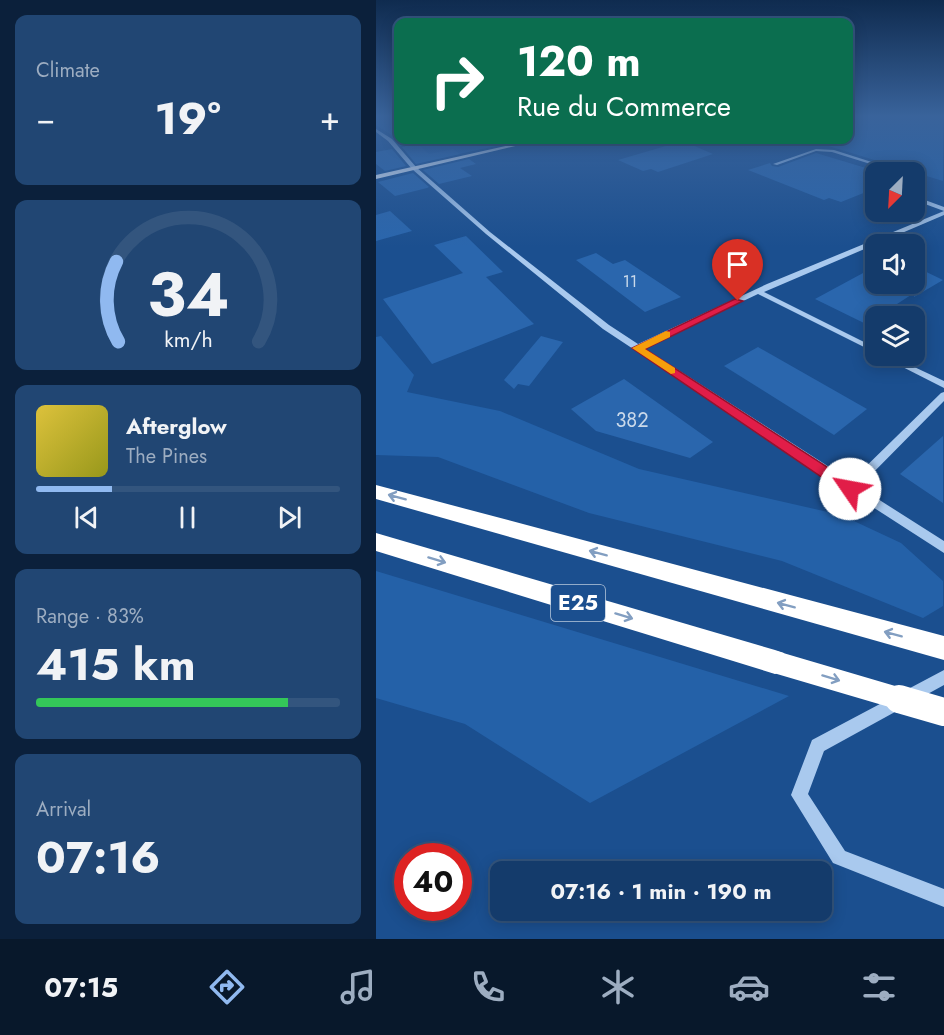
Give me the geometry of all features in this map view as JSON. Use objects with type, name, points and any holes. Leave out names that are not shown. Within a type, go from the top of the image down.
[{"type":"highway","name":"E25","points":[[376,492],[943,648]]},
{"type":"highway","name":"E25","points":[[376,542],[943,712]]},
{"type":"main road","points":[[376,177],[455,159]]},
{"type":"street","points":[[408,159],[414,168],[488,232],[606,327],[943,548]]},
{"type":"street","points":[[775,164],[790,159]]},
{"type":"street","points":[[925,203],[943,211]]},
{"type":"street","points":[[637,348],[943,211]]},
{"type":"street","points":[[759,292],[865,345]]},
{"type":"street","points":[[905,366],[943,385]]},
{"type":"street","points":[[850,489],[943,395]]},
{"type":"street","points":[[943,678],[818,746],[799,795],[839,857],[943,898]]},
{"type":"shaded area","points":[[419,159],[437,159],[422,162]]},
{"type":"shaded area","points":[[870,159],[943,159],[943,181],[925,175],[925,162],[881,162]]},
{"type":"shaded area","points":[[381,336],[414,375],[407,392],[500,411],[639,469],[841,515],[901,543],[943,581],[943,606],[923,618],[782,561],[589,513],[438,457],[376,455],[376,337]]},
{"type":"shaded area","points":[[376,571],[789,696],[590,803],[465,724],[376,698]]},
{"type":"building","points":[[376,159],[400,159],[406,166],[385,171],[376,164]]},
{"type":"building","points":[[412,159],[439,159],[416,164]]},
{"type":"building","points":[[469,159],[476,164],[460,168],[472,176],[439,184],[423,170]]},
{"type":"building","points":[[698,159],[658,172],[651,169],[643,171],[618,160]]},
{"type":"building","points":[[800,159],[835,159],[865,168],[865,192],[841,202],[829,198],[824,200],[748,170],[770,163],[778,167]]},
{"type":"building","points":[[413,173],[429,187],[395,196],[378,182]]},
{"type":"building","points":[[390,211],[412,231],[376,241],[376,215]]},
{"type":"building","points":[[466,236],[503,272],[486,277],[534,324],[432,364],[383,299],[463,273],[434,245]]},
{"type":"building","points":[[596,253],[613,264],[625,260],[681,297],[645,312],[576,260]]},
{"type":"building","points":[[925,271],[943,280],[925,291]]},
{"type":"building","points":[[865,272],[865,294],[912,294],[894,306],[865,306],[865,324],[815,299]]},
{"type":"building","points":[[541,336],[563,342],[529,386],[518,384],[514,389],[504,380]]},
{"type":"building","points":[[758,347],[867,409],[834,435],[724,366]]},
{"type":"building","points":[[624,379],[713,442],[690,458],[596,431],[571,409]]},
{"type":"building","points":[[943,436],[943,503],[900,474]]},
{"type":"slow traffic","points":[[666,335],[637,348],[671,371]]},
{"type":"route","points":[[738,301],[637,348],[850,489]]}]
